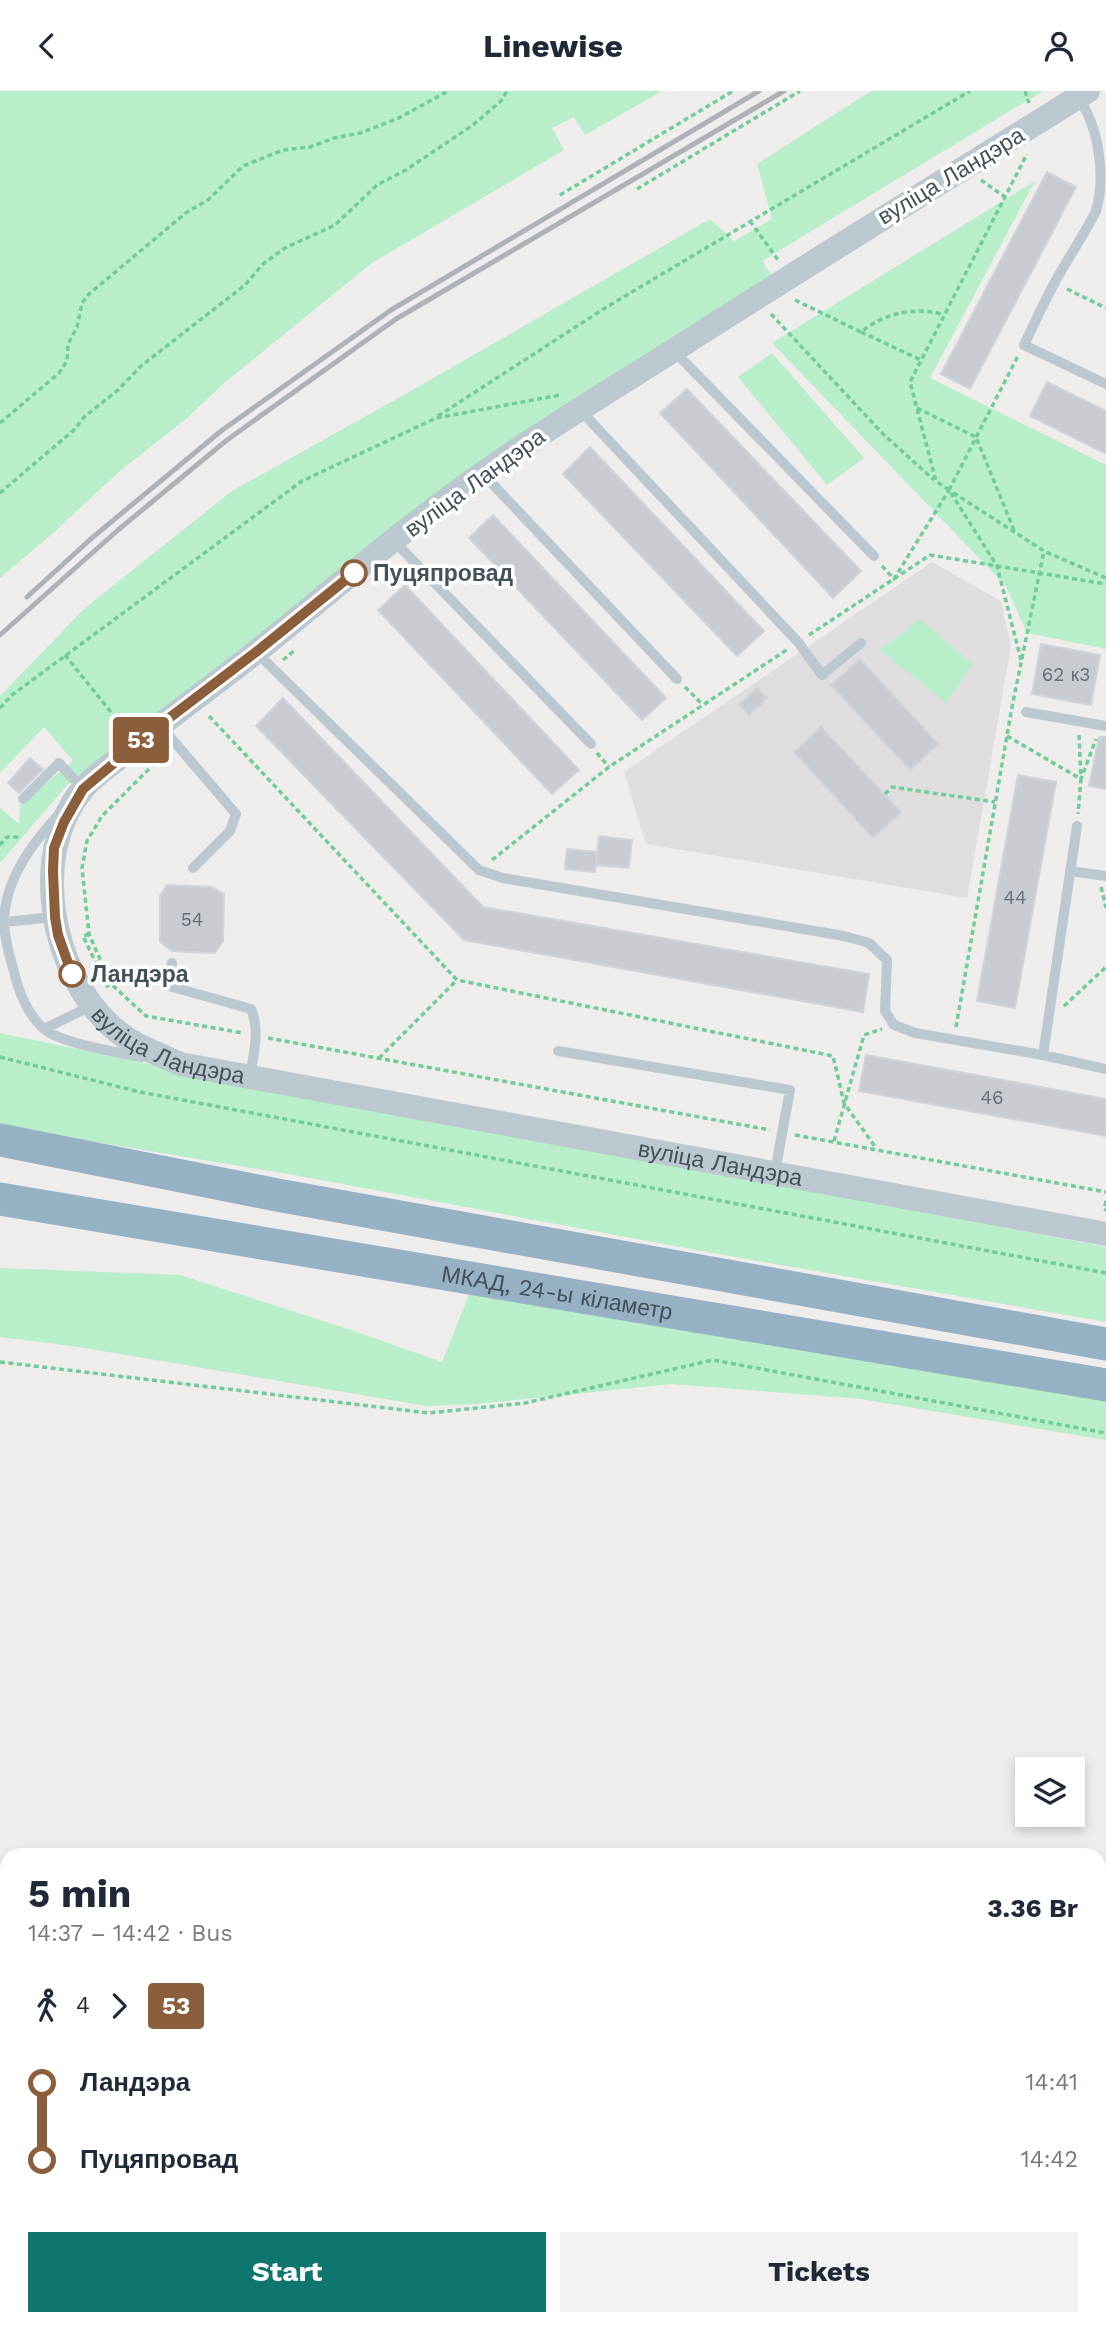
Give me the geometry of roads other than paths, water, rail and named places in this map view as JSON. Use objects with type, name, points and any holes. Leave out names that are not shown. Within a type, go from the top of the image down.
[{"type":"highway","name":"МКАД, 24-ы кіламетр","points":[[6,1141],[277,1195],[1106,1344]]},
{"type":"highway","name":"МКАД, 24-ы кіламетр","points":[[4,1199],[1106,1384]]},
{"type":"street","name":"вуліца Ландэра","points":[[1083,94],[813,260],[673,350],[575,401],[136,744],[83,789],[64,822],[54,848],[55,917],[72,974],[92,1006],[111,1027],[130,1040],[180,1064],[1106,1234]]},
{"type":"lane","points":[[1083,94],[1094,123],[1102,160],[1102,187],[1097,209],[1054,283],[1024,345],[1106,384]]},
{"type":"lane","points":[[673,350],[873,556]]},
{"type":"lane","points":[[575,401],[798,642],[822,675],[860,643]]},
{"type":"lane","points":[[483,474],[677,679]]},
{"type":"lane","points":[[394,541],[590,744]]},
{"type":"lane","points":[[256,652],[479,870],[503,878],[844,936],[869,943],[887,960],[885,1011],[894,1025],[915,1033],[954,1038],[1106,1069]]},
{"type":"lane","points":[[1026,712],[1104,726]]},
{"type":"lane","points":[[160,725],[236,814],[230,831],[193,868]]},
{"type":"lane","points":[[23,799],[59,763],[83,789],[34,841],[15,877],[8,898],[4,922],[13,970],[23,1002],[44,1029],[63,1038],[180,1064]]},
{"type":"lane","points":[[1043,1055],[1077,826]]},
{"type":"lane","points":[[1070,871],[1106,876]]},
{"type":"lane","points":[[4,922],[55,917]]},
{"type":"lane","points":[[172,963],[169,986],[251,1009],[255,1019],[256,1036],[250,1075]]},
{"type":"lane","points":[[44,1029],[92,1006]]},
{"type":"lane","points":[[558,1051],[790,1090],[775,1173]]},
{"type":"railway","points":[[27,597],[93,537],[221,431],[391,310],[759,91]]},
{"type":"railway","points":[[0,635],[118,530],[227,440],[396,319],[784,91]]},
{"type":"place","name":"Пуцяпровад","points":[[354,573]]},
{"type":"place","name":"Ландэра","points":[[72,974]]}]
